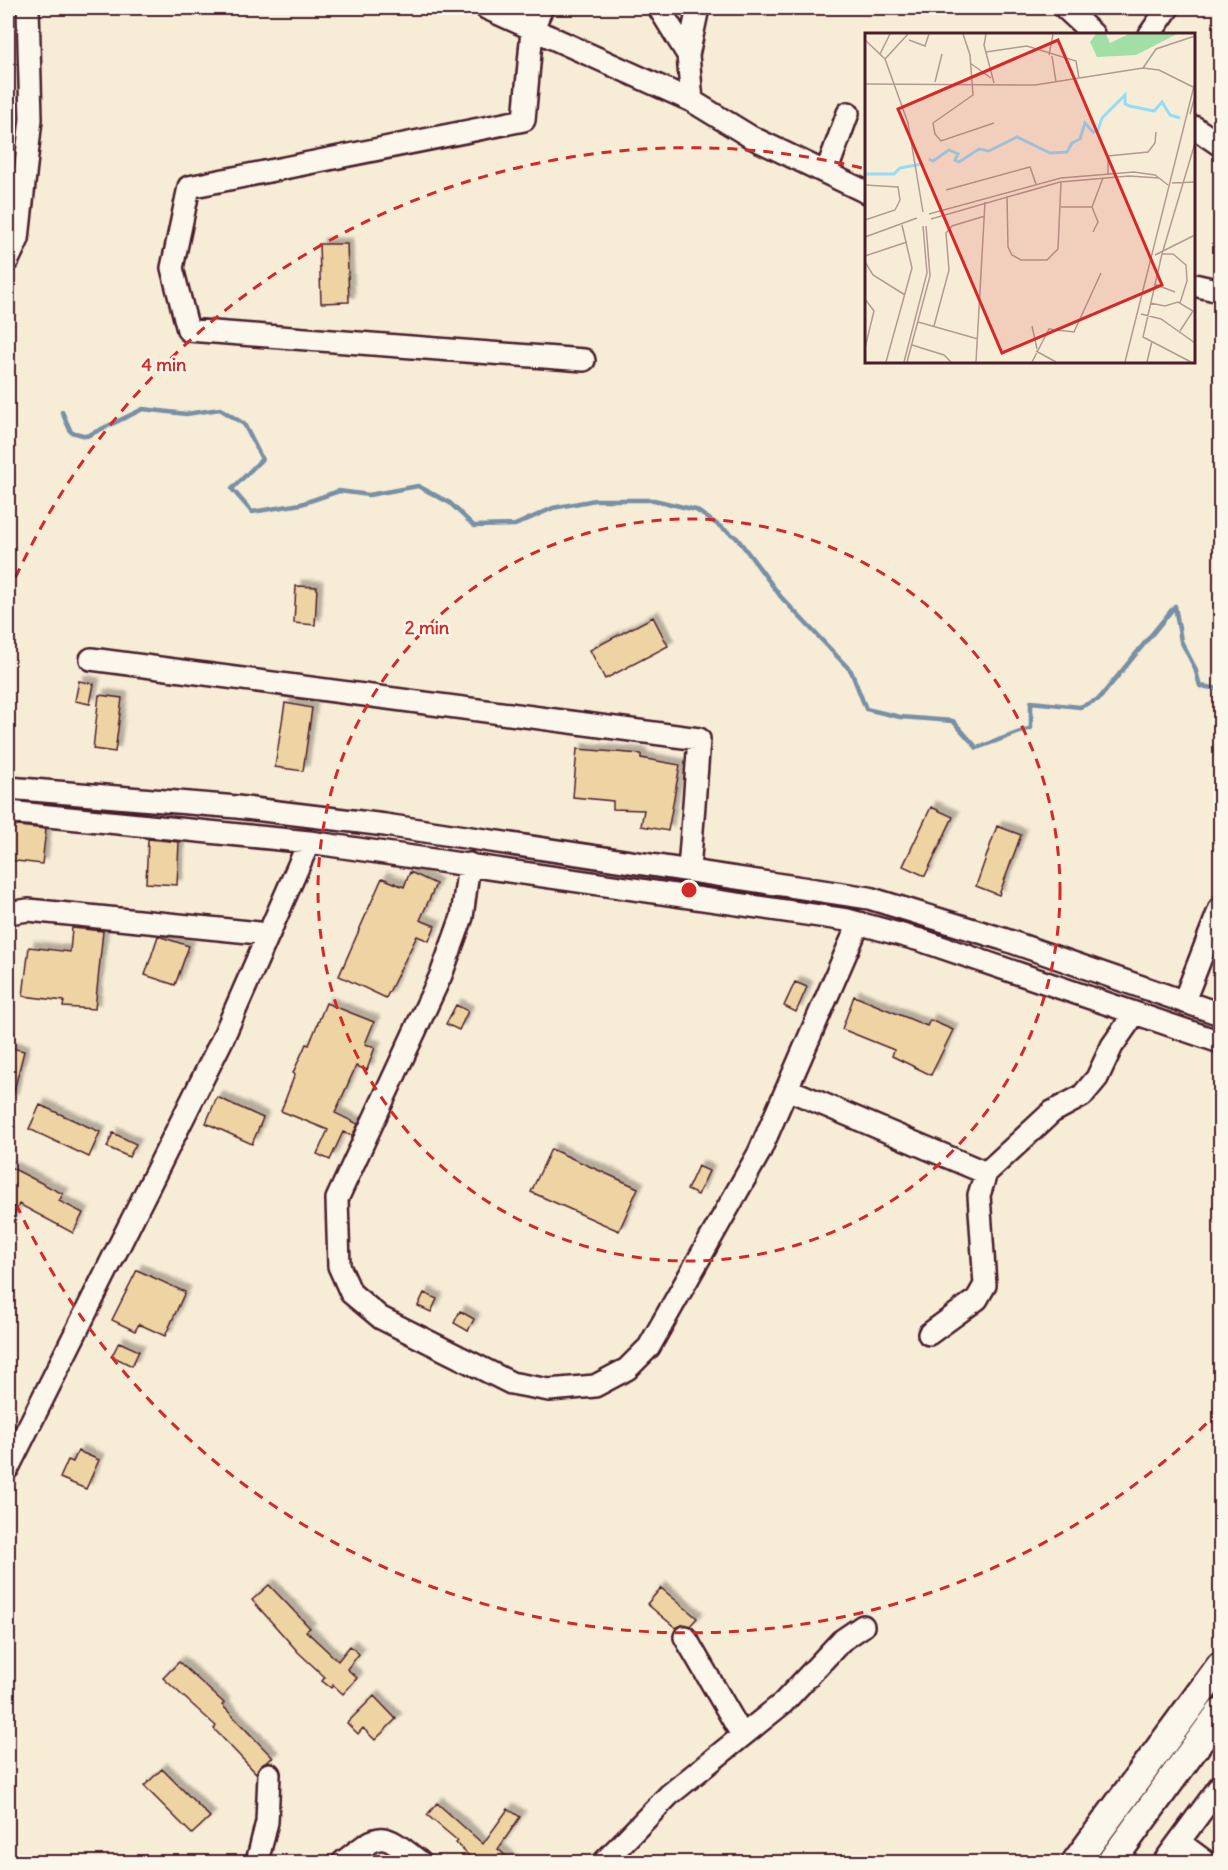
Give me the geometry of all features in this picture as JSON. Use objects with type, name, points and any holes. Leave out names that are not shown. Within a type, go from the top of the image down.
[{"type":"main road","points":[[1076,1863],[1221,1666]]},
{"type":"main road","points":[[1111,1863],[1221,1713]]},
{"type":"street","points":[[8,260],[18,239],[31,119],[28,8]]},
{"type":"street","points":[[486,8],[692,101],[751,137],[865,191]]},
{"type":"street","points":[[542,8],[532,30],[524,120],[189,187],[172,268],[188,330],[584,360]]},
{"type":"street","points":[[659,8],[688,54]]},
{"type":"street","points":[[692,101],[688,54],[698,8]]},
{"type":"street","points":[[1065,8],[1092,33]]},
{"type":"street","points":[[1151,33],[1168,8]]},
{"type":"street","points":[[826,173],[848,113]]},
{"type":"street","points":[[1195,128],[1221,146]]},
{"type":"street","points":[[1195,285],[1221,291]]},
{"type":"street","points":[[91,659],[699,739],[689,870]]},
{"type":"street","points":[[8,788],[237,807],[328,818],[869,898],[1003,939],[1221,1014]]},
{"type":"street","points":[[8,812],[309,842],[859,923],[920,940],[1221,1042]]},
{"type":"street","points":[[8,1468],[222,1040],[309,842]]},
{"type":"street","points":[[469,864],[462,917],[441,975],[337,1199],[339,1266],[351,1293],[381,1318],[511,1383],[549,1390],[595,1386],[627,1370],[649,1347],[739,1190],[787,1089],[859,923]]},
{"type":"street","points":[[1184,1001],[1221,908]]},
{"type":"street","points":[[8,913],[28,910],[269,934]]},
{"type":"street","points":[[929,1334],[977,1299],[985,1285],[979,1195],[986,1173],[1052,1112],[1082,1096],[1097,1078],[1112,1046],[1135,1013]]},
{"type":"street","points":[[787,1089],[986,1173]]},
{"type":"street","points":[[604,1863],[669,1795],[783,1702],[841,1641],[863,1626]]},
{"type":"street","points":[[685,1637],[742,1735]]},
{"type":"street","points":[[257,1863],[267,1822],[269,1774]]},
{"type":"street","points":[[1164,1863],[1221,1786]]},
{"type":"street","points":[[343,1863],[373,1839],[382,1838],[393,1841],[420,1863]]},
{"type":"street","points":[[1179,1842],[1206,1863]]},
{"type":"building","points":[[319,244],[347,244],[349,302],[321,303]]},
{"type":"building","points":[[296,586],[317,587],[315,625],[294,623]]},
{"type":"building","points":[[653,617],[668,646],[605,679],[590,650]]},
{"type":"building","points":[[79,681],[94,684],[90,704],[75,701]]},
{"type":"building","points":[[99,695],[122,698],[115,752],[93,749]]},
{"type":"building","points":[[285,703],[312,708],[303,771],[275,767]]},
{"type":"building","points":[[577,749],[641,754],[641,758],[680,765],[668,831],[641,826],[644,810],[613,809],[613,801],[573,797]]},
{"type":"building","points":[[931,807],[953,817],[925,876],[903,866]]},
{"type":"building","points":[[8,825],[46,829],[42,864],[8,860]]},
{"type":"building","points":[[997,826],[1021,835],[999,895],[976,886]]},
{"type":"building","points":[[148,839],[179,842],[177,885],[146,883]]},
{"type":"building","points":[[410,872],[436,884],[420,920],[435,926],[429,941],[417,936],[386,998],[339,976],[382,878],[404,887]]},
{"type":"building","points":[[72,928],[103,931],[95,1009],[63,1007],[64,1001],[23,996],[29,947],[70,952]]},
{"type":"building","points":[[158,936],[189,946],[175,985],[145,975]]},
{"type":"building","points":[[795,982],[807,987],[796,1012],[784,1006]]},
{"type":"building","points":[[854,996],[927,1026],[930,1020],[953,1030],[931,1075],[892,1056],[894,1050],[842,1029]]},
{"type":"building","points":[[326,1003],[374,1022],[365,1044],[375,1047],[367,1070],[356,1066],[335,1113],[358,1124],[352,1136],[343,1132],[330,1160],[317,1154],[328,1130],[281,1111],[295,1074],[293,1073],[306,1044],[309,1045]]},
{"type":"building","points":[[456,1005],[468,1011],[459,1030],[446,1024]]},
{"type":"building","points":[[8,1047],[24,1051],[12,1099],[8,1099]]},
{"type":"building","points":[[217,1097],[263,1118],[252,1144],[206,1123]]},
{"type":"building","points":[[40,1105],[100,1132],[89,1157],[29,1129]]},
{"type":"building","points":[[113,1133],[136,1144],[129,1157],[107,1147]]},
{"type":"building","points":[[551,1149],[638,1188],[619,1231],[531,1192]]},
{"type":"building","points":[[8,1166],[63,1194],[59,1201],[83,1213],[73,1233],[19,1204],[8,1227]]},
{"type":"building","points":[[698,1166],[709,1171],[698,1195],[687,1190]]},
{"type":"building","points":[[137,1270],[185,1292],[165,1336],[139,1324],[135,1331],[112,1320]]},
{"type":"building","points":[[424,1293],[437,1299],[431,1312],[418,1306]]},
{"type":"building","points":[[460,1311],[474,1319],[468,1331],[454,1323]]},
{"type":"building","points":[[119,1342],[139,1351],[132,1366],[112,1356]]},
{"type":"building","points":[[78,1451],[99,1460],[86,1489],[60,1478],[68,1460],[73,1462]]},
{"type":"building","points":[[269,1585],[310,1628],[306,1631],[338,1661],[350,1646],[359,1654],[347,1669],[357,1678],[343,1694],[333,1685],[331,1688],[322,1681],[325,1677],[299,1653],[252,1600]]},
{"type":"building","points":[[661,1588],[697,1618],[690,1626],[684,1624],[676,1628],[647,1604]]},
{"type":"building","points":[[179,1662],[224,1703],[222,1705],[273,1758],[263,1763],[256,1773],[214,1729],[216,1726],[163,1678]]},
{"type":"building","points":[[374,1696],[396,1719],[375,1740],[363,1728],[358,1734],[347,1723]]},
{"type":"building","points":[[162,1769],[210,1817],[192,1834],[144,1786]]},
{"type":"building","points":[[437,1803],[483,1844],[508,1809],[520,1817],[498,1849],[514,1863],[476,1863],[456,1843],[458,1841],[427,1815]]},
{"type":"waterway","points":[[62,412],[71,432],[87,436],[143,409],[186,414],[220,409],[244,424],[262,459],[232,489],[252,512],[301,504],[339,491],[369,495],[418,486],[450,503],[474,526],[515,525],[553,508],[595,500],[654,500],[696,510],[737,538],[781,597],[851,671],[866,709],[900,717],[953,721],[977,748],[1031,728],[1031,702],[1080,707],[1099,699],[1175,606],[1181,641],[1195,668],[1200,686],[1220,689]]}]
